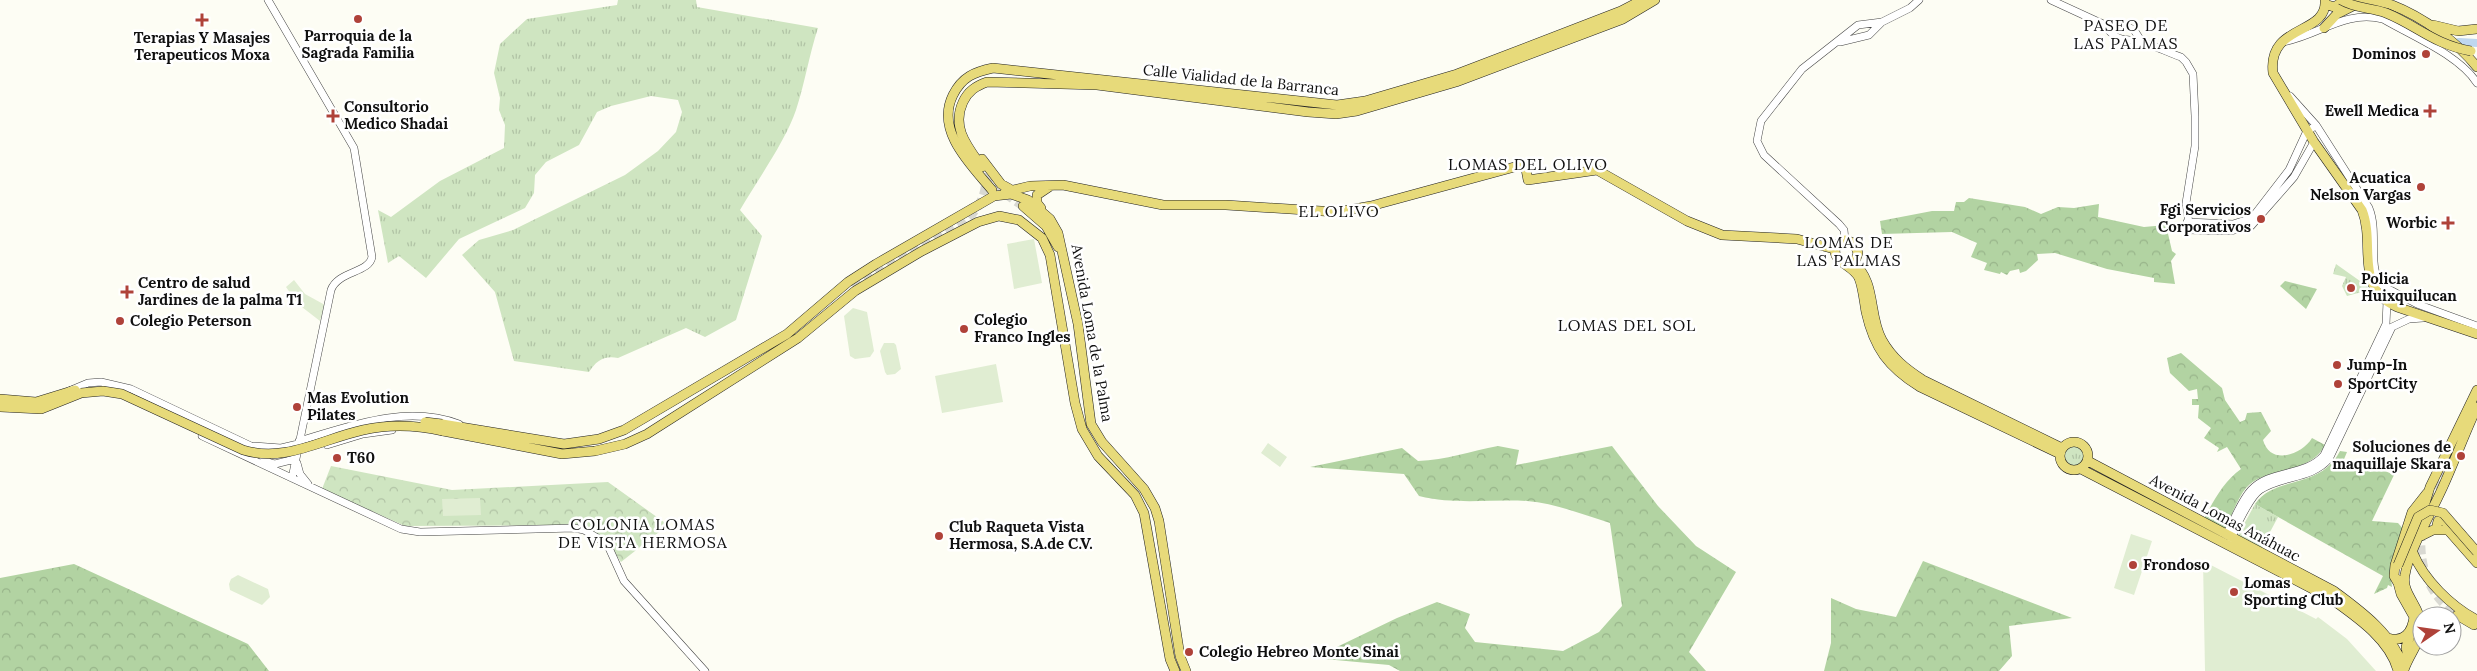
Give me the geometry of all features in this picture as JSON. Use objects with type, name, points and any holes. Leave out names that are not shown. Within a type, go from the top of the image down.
[{"type":"main road","name":"Calle Vialidad de la Barranca","points":[[988,182],[962,154],[953,138],[948,119],[950,101],[958,85],[969,75],[982,70],[993,68],[1072,75],[1307,104],[1352,104],[1457,74],[1621,11],[1642,0]]},
{"type":"main road","name":"Calle Vialidad de la Barranca","points":[[1051,83],[1097,85],[1336,114],[1357,111],[1416,95],[1497,67],[1624,19],[1655,0]]},
{"type":"main road","points":[[2477,52],[2450,47],[2385,13],[2353,7],[2343,1],[2334,6],[2325,2],[2323,12],[2312,24],[2280,43],[2274,52],[2271,62],[2273,73],[2278,83],[2307,131],[2362,210],[2366,222],[2371,281],[2377,292],[2387,302],[2426,318],[2477,334]]},
{"type":"main road","points":[[2324,28],[2330,19],[2360,1],[2391,5],[2426,23],[2453,43],[2477,67]]},
{"type":"main road","points":[[2426,23],[2452,30],[2477,29]]},
{"type":"main road","points":[[1051,83],[1008,76],[991,77],[974,84],[961,97],[954,114],[955,128],[963,148],[988,182],[1010,189],[1030,186],[1072,186],[1163,206],[1226,206],[1338,212],[1371,206],[1525,164],[1528,180],[1597,170],[1604,172],[1687,221],[1722,236],[1797,239],[1834,249]]},
{"type":"main road","points":[[1010,189],[1001,184],[965,135],[962,122],[963,112],[971,96],[986,86],[1051,83]]},
{"type":"main road","points":[[763,361],[848,282],[925,235],[988,182]]},
{"type":"main road","name":"Avenida Loma de la Palma","points":[[988,182],[1035,204],[1058,233],[1071,288],[1091,424],[1102,442],[1137,480],[1155,508],[1159,522],[1180,656],[1186,671]]},
{"type":"main road","points":[[1044,213],[1037,203],[1037,195],[1041,190],[1052,185]]},
{"type":"main road","points":[[1030,186],[1029,193],[1035,204]]},
{"type":"main road","points":[[1057,289],[1058,269],[1052,244],[1020,208],[1040,220],[1050,233],[1059,250],[1071,288]]},
{"type":"main road","name":"Avenida Loma de la Palma","points":[[443,427],[504,443],[576,454],[626,444],[647,434],[763,361],[798,338],[855,291],[931,246],[990,217],[998,216],[1019,220],[1033,229],[1047,246],[1057,289],[1075,403],[1082,428],[1098,456],[1135,495],[1147,526],[1166,642],[1175,671]]},
{"type":"main road","points":[[925,235],[931,246]]},
{"type":"main road","points":[[1850,263],[1858,254],[1858,248],[1854,243],[1845,240],[1838,243],[1834,249],[1837,260],[1861,268],[1866,277],[1881,339],[1905,368],[1923,380],[2061,451]]},
{"type":"main road","points":[[0,408],[41,408],[81,390],[122,394],[243,450],[262,455],[286,453],[353,432],[377,427],[413,426],[471,429],[541,441],[575,444],[606,436],[637,424],[787,334],[890,260]]},
{"type":"main road","points":[[2398,583],[2425,506],[2427,493],[2477,390]]},
{"type":"main road","points":[[0,399],[36,402],[70,394]]},
{"type":"main road","points":[[2455,450],[2477,407]]},
{"type":"main road","points":[[2402,671],[2418,643],[2421,629],[2419,613],[2404,582],[2406,570],[2412,553],[2477,416]]},
{"type":"main road","points":[[2452,469],[2464,418]]},
{"type":"main road","points":[[535,449],[534,445],[541,441]]},
{"type":"main road","points":[[2072,442],[2083,444],[2088,452],[2088,461],[2081,469],[2067,469],[2060,460],[2061,451],[2072,442]]},
{"type":"main road","name":"Avenida Lomas Anáhuac","points":[[2088,461],[2334,591],[2353,605],[2388,638],[2399,654],[2402,671]]},
{"type":"main road","name":"Avenida Lomas Anáhuac","points":[[2081,469],[2330,598],[2350,612],[2382,642],[2402,671]]},
{"type":"main road","points":[[1129,487],[1131,482],[1137,480]]},
{"type":"main road","points":[[2439,497],[2441,518],[2477,554]]},
{"type":"main road","points":[[2412,614],[2402,597],[2398,583],[2398,565],[2418,517],[2430,510],[2443,513],[2477,554]]},
{"type":"main road","points":[[2436,529],[2441,518]]},
{"type":"main road","points":[[2420,538],[2429,531],[2436,529],[2448,530],[2477,563]]},
{"type":"main road","points":[[2412,553],[2420,568],[2438,590],[2464,612],[2477,620]]},
{"type":"main road","points":[[2462,618],[2477,626]]},
{"type":"main road","points":[[2388,638],[2400,639],[2412,630]]},
{"type":"main road","points":[[2408,658],[2406,647],[2412,630]]},
{"type":"main road","points":[[1166,642],[1174,646],[1178,641]]},
{"type":"main road","points":[[1170,659],[1175,654],[1180,656]]},
{"type":"street","points":[[268,0],[354,148],[372,257],[367,265],[334,283],[299,442],[286,475]]},
{"type":"street","points":[[1845,240],[1844,230],[1839,224],[1764,156],[1757,141],[1761,121],[1790,84],[1816,57],[1851,36],[1858,26],[1882,22],[1910,8],[1919,0]]},
{"type":"street","points":[[2051,0],[2103,24],[2128,27],[2134,30],[2142,42]]},
{"type":"street","points":[[2280,43],[2301,39],[2324,28],[2362,16],[2383,20],[2454,61],[2471,75],[2477,83]]},
{"type":"street","points":[[1851,36],[1864,38],[1882,22]]},
{"type":"street","points":[[1871,23],[1874,26],[1874,31]]},
{"type":"street","points":[[2103,24],[2116,38],[2125,41],[2142,42],[2181,57],[2193,74],[2195,146],[2187,191],[2187,222],[2190,230],[2202,227]]},
{"type":"street","points":[[2278,83],[2316,125],[2372,214],[2376,270],[2381,285],[2417,304],[2477,326]]},
{"type":"street","points":[[2294,169],[2307,131],[2316,125]]},
{"type":"street","points":[[2187,222],[2202,227],[2232,231],[2251,226],[2314,142]]},
{"type":"street","points":[[2215,538],[2219,537],[2229,542],[2229,536],[2248,494],[2254,487],[2268,480],[2309,467],[2324,455],[2386,324],[2387,302]]},
{"type":"street","points":[[2229,536],[2258,492],[2311,472],[2326,463],[2335,449],[2392,327],[2409,319],[2426,318]]},
{"type":"street","points":[[70,394],[88,383],[109,383],[130,388],[251,446],[286,475]]},
{"type":"street","points":[[70,394],[110,396],[136,404],[392,526],[411,531],[574,528],[584,530],[601,540],[608,548],[624,581],[705,671]]},
{"type":"street","points":[[159,415],[161,408],[165,404]]},
{"type":"street","points":[[183,427],[186,424],[187,415]]},
{"type":"street","points":[[251,446],[281,448],[347,425],[376,419],[438,418],[471,429]]},
{"type":"street","points":[[347,425],[346,433],[350,438]]},
{"type":"street","name":"Avenida Loma de la Palma","points":[[268,462],[275,464],[316,448],[350,438],[387,431],[407,430],[483,442],[504,443]]},
{"type":"street","points":[[313,437],[312,443],[316,448]]},
{"type":"street","points":[[293,458],[300,474],[310,486]]},
{"type":"green space","points":[[618,0],[696,0],[697,7],[818,28],[799,100],[791,122],[740,210],[762,236],[736,320],[705,337],[686,328],[618,358],[605,358],[589,372],[514,361],[495,292],[462,255],[479,240],[513,230],[625,175],[658,151],[676,132],[682,112],[678,100],[651,96],[611,106],[597,112],[579,145],[546,162],[535,175],[534,193],[525,208],[459,239],[426,278],[399,256],[388,263],[378,210],[391,217],[440,181],[504,148],[505,125],[499,110],[500,98],[494,73],[500,44],[527,19],[617,5]]},
{"type":"green space","points":[[1969,198],[2025,207],[2041,214],[2058,207],[2074,208],[2099,204],[2098,217],[2144,227],[2166,225],[2172,251],[2176,254],[2171,261],[2175,284],[2154,282],[2154,278],[2107,269],[2055,253],[2037,254],[2038,260],[2026,271],[2020,273],[2019,269],[2010,271],[2007,275],[2001,272],[2000,274],[1984,270],[1987,263],[1971,257],[1977,243],[1952,232],[1882,234],[1880,221],[1932,211],[1954,211],[1956,202],[1964,202]]},
{"type":"green space","points":[[1034,239],[1042,283],[1014,289],[1007,244]]},
{"type":"green space","points":[[2336,264],[2367,286],[2369,290],[2347,296],[2342,286],[2346,277],[2333,274]]},
{"type":"green space","points":[[294,280],[305,294],[325,305],[320,321],[298,304],[286,287]]},
{"type":"green space","points":[[2285,281],[2317,289],[2306,309],[2280,286]]},
{"type":"green space","points":[[853,308],[867,312],[874,351],[870,357],[855,359],[850,356],[844,316]]},
{"type":"green space","points":[[884,343],[894,343],[896,345],[901,369],[895,374],[887,375],[885,372],[880,351]]},
{"type":"green space","points":[[2181,353],[2222,388],[2225,400],[2240,422],[2245,420],[2247,413],[2261,412],[2271,431],[2263,440],[2272,453],[2286,455],[2294,453],[2312,438],[2325,445],[2318,455],[2308,462],[2254,481],[2240,497],[2225,530],[2204,519],[2224,485],[2241,469],[2227,447],[2217,452],[2219,448],[2204,438],[2211,428],[2198,418],[2199,405],[2192,405],[2192,399],[2198,399],[2197,389],[2189,391],[2170,373],[2167,358]]},
{"type":"green space","points":[[996,364],[1003,402],[942,413],[935,376]]},
{"type":"green space","points":[[1268,443],[1287,457],[1280,467],[1261,453]]},
{"type":"green space","points":[[2074,445],[2082,448],[2085,456],[2082,464],[2074,467],[2066,464],[2063,456],[2066,448]]},
{"type":"green space","points":[[1498,446],[1519,450],[1516,465],[1612,446],[1658,506],[1696,546],[1736,572],[1689,652],[1706,671],[1400,671],[1389,665],[1314,658],[1397,618],[1437,602],[1470,614],[1465,628],[1475,642],[1563,651],[1599,632],[1622,606],[1610,523],[1538,502],[1460,501],[1419,496],[1404,474],[1310,467],[1402,448],[1418,461],[1448,457]]},
{"type":"green space","points":[[2340,451],[2347,452],[2342,464],[2355,470],[2358,466],[2371,472],[2375,463],[2380,465],[2383,470],[2394,475],[2372,521],[2398,523],[2405,531],[2391,578],[2392,587],[2388,585],[2387,588],[2374,594],[2383,576],[2255,504],[2274,489],[2321,472]]},
{"type":"green space","points":[[331,466],[452,490],[608,482],[668,525],[621,562],[604,540],[580,525],[405,526],[322,489]]},
{"type":"green space","points":[[480,498],[481,515],[443,516],[442,499]]},
{"type":"green space","points":[[2255,504],[2278,517],[2261,549],[2237,537]]},
{"type":"green space","name":"Frondoso","points":[[2131,534],[2152,541],[2134,595],[2114,588]]},
{"type":"green space","points":[[1923,561],[2072,618],[2009,626],[2012,656],[1999,671],[1824,671],[1831,643],[1831,598],[1856,609],[1896,617]]},
{"type":"green space","name":"Lomas Sporting Club","points":[[2203,561],[2316,619],[2318,617],[2347,639],[2376,671],[2205,671]]},
{"type":"green space","points":[[74,564],[248,644],[269,671],[0,671],[0,578]]},
{"type":"green space","points":[[238,575],[268,589],[270,597],[262,605],[230,590],[229,584],[231,579]]},
{"type":"waterway","points":[[2459,42],[2477,43]]},
{"type":"tunnel","points":[[854,288],[874,272],[971,216],[980,203],[985,190],[985,175],[982,167]]},
{"type":"tunnel","points":[[986,175],[998,189],[1023,206]]},
{"type":"tunnel","points":[[2429,501],[2443,469]]},
{"type":"tunnel","points":[[2421,532],[2422,557],[2427,579],[2432,589],[2446,606]]},
{"type":"tunnel","points":[[2408,650],[2412,643]]},
{"type":"place","name":"Parroquia de la Sagrada Familia","points":[[358,19]]},
{"type":"place","name":"Terapias Y Masajes Terapeuticos Moxa","points":[[202,20]]},
{"type":"place","name":"Dominos","points":[[2426,54]]},
{"type":"place","name":"Ewell Medica","points":[[2430,111]]},
{"type":"place","name":"Consultorio Medico Shadai","points":[[333,116]]},
{"type":"place","name":"Acuatica Nelson Vargas","points":[[2421,187]]},
{"type":"place","name":"Fgi Servicios Corporativos","points":[[2261,219]]},
{"type":"place","name":"Worbic","points":[[2448,223]]},
{"type":"place","name":"Policia Huixquilucan","points":[[2351,288]]},
{"type":"place","name":"Centro de salud Jardines de la palma T1","points":[[127,292]]},
{"type":"place","name":"Colegio Peterson","points":[[120,321]]},
{"type":"place","name":"Colegio Franco Ingles","points":[[964,329]]},
{"type":"place","name":"Jump-In","points":[[2337,365]]},
{"type":"place","name":"SportCity","points":[[2338,384]]},
{"type":"place","name":"Mas Evolution Pilates","points":[[297,407]]},
{"type":"place","name":"Soluciones de maquillaje Skara","points":[[2461,456]]},
{"type":"place","name":"T60","points":[[337,458]]},
{"type":"place","name":"Club Raqueta Vista Hermosa, S.A.de C.V.","points":[[939,536]]},
{"type":"place","name":"Frondoso","points":[[2133,565]]},
{"type":"place","name":"Lomas Sporting Club","points":[[2234,592]]},
{"type":"place","name":"Colegio Hebreo Monte Sinai","points":[[1189,652]]},
{"type":"district","name":"PASEO DE LAS PALMAS","points":[[2126,34]]},
{"type":"district","name":"LOMAS DEL OLIVO","points":[[1528,164]]},
{"type":"district","name":"EL OLIVO","points":[[1339,211]]},
{"type":"district","name":"LOMAS DE LAS PALMAS","points":[[1849,251]]},
{"type":"district","name":"LOMAS DEL SOL","points":[[1627,325]]},
{"type":"district","name":"COLONIA LOMAS DE VISTA HERMOSA","points":[[643,533]]}]
